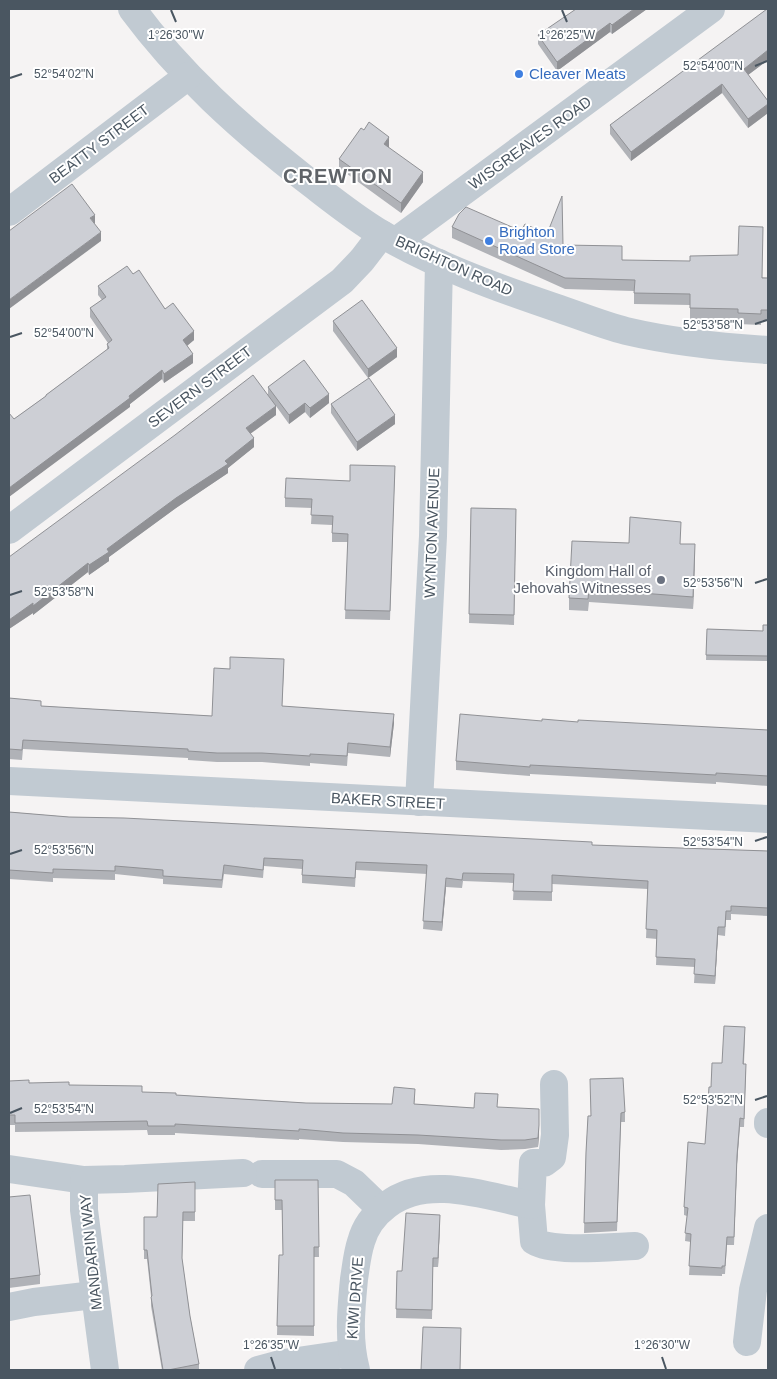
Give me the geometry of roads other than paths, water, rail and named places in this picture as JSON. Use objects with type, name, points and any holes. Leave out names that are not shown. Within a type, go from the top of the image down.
[{"type":"street","name":"BRIGHTON ROAD","points":[[132,9],[188,76],[211,99],[279,159],[352,216],[389,238],[439,263],[529,299],[624,331],[708,346],[768,350]]},
{"type":"street","name":"WISGREAVES ROAD","points":[[389,238],[711,9]]},
{"type":"street","name":"BEATTY STREET","points":[[9,212],[188,76]]},
{"type":"street","name":"SEVERN STREET","points":[[9,530],[342,281],[362,260],[389,238]]},
{"type":"street","name":"WYNTON AVENUE","points":[[419,802],[433,536],[439,263]]},
{"type":"street","name":"BAKER STREET","points":[[9,782],[768,819]]},
{"type":"street","points":[[554,1084],[552,1157],[544,1162],[533,1163],[531,1205],[534,1241],[539,1245],[560,1248],[634,1246]]},
{"type":"street","name":"MANDARIN WAY","points":[[9,1169],[84,1180],[84,1210],[105,1370]]},
{"type":"street","points":[[84,1180],[253,1174],[337,1174],[354,1183],[381,1209]]},
{"type":"street","name":"KIWI DRIVE","points":[[354,1362],[350,1325],[357,1258],[361,1240],[368,1226],[381,1209],[407,1193],[424,1189],[443,1188],[531,1205]]},
{"type":"street","points":[[747,1342],[754,1290],[768,1228]]},
{"type":"street","points":[[9,1307],[94,1295]]},
{"type":"street","points":[[258,1370],[284,1363],[354,1362]]},
{"type":"place","name":"Cleaver Meats","points":[[519,74]]},
{"type":"place","name":"Brighton Road Store","points":[[489,241]]},
{"type":"place","name":"Kingdom Hall of Jehovahs Witnesses","points":[[661,580]]},
{"type":"district","name":"CREWTON","points":[[338,176]]}]
